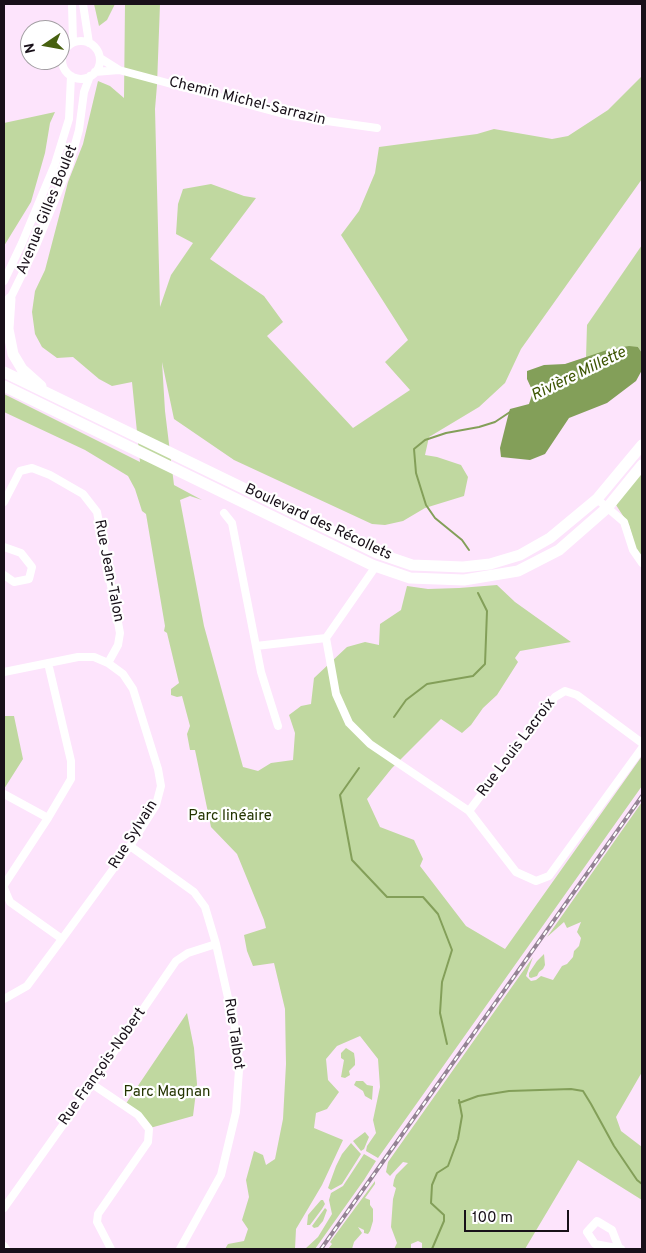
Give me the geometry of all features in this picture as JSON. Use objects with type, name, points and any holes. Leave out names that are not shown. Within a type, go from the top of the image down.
[{"type":"main road","points":[[10,299],[8,329],[13,354],[22,369],[53,397]]},
{"type":"main road","name":"Boulevard des Récollets","points":[[4,372],[377,553],[412,565],[463,567],[490,564],[520,555],[550,538],[597,499],[642,445]]},
{"type":"main road","name":"Boulevard des Récollets","points":[[4,386],[376,566],[410,578],[464,580],[518,571],[559,550],[607,508],[642,465]]},
{"type":"street","name":"Avenue Gilles Boulet","points":[[4,281],[22,243],[54,164],[69,119],[71,76],[64,68],[62,56],[73,42],[72,4]]},
{"type":"street","points":[[83,4],[90,43]]},
{"type":"street","points":[[73,42],[84,41],[90,43],[98,51],[100,58]]},
{"type":"street","name":"Avenue Gilles Boulet","points":[[4,312],[35,248],[69,166],[79,130],[84,92],[98,68],[100,58]]},
{"type":"street","name":"Chemin Michel-Sarrazin","points":[[100,58],[119,70],[291,116],[315,121],[377,128]]},
{"type":"street","name":"Chemin Michel-Sarrazin","points":[[93,74],[119,70]]},
{"type":"street","points":[[71,76],[81,79],[93,74]]},
{"type":"street","points":[[54,164],[69,166]]},
{"type":"street","points":[[22,243],[35,248]]},
{"type":"street","name":"Rue Jean-Talon","points":[[4,502],[20,471],[32,468],[50,474],[83,494],[97,512],[120,632],[118,645],[108,663]]},
{"type":"street","points":[[597,499],[624,522],[633,550],[642,563]]},
{"type":"street","points":[[224,513],[232,524],[261,672],[278,726]]},
{"type":"street","points":[[4,547],[20,553],[32,567],[29,579],[14,582],[4,575]]},
{"type":"street","points":[[376,566],[326,638],[336,694],[349,723],[370,744],[469,811],[516,872],[536,881],[549,876],[642,748]]},
{"type":"street","points":[[256,646],[326,638]]},
{"type":"street","name":"Rue Sylvain","points":[[4,672],[78,657],[94,657],[108,663],[123,674],[133,689],[158,769],[161,786],[156,805],[130,846],[62,940],[27,986],[4,999]]},
{"type":"street","points":[[48,663],[71,761],[71,779],[4,886],[10,902],[62,940]]},
{"type":"street","name":"Rue Louis Lacroix","points":[[469,811],[555,697],[564,691],[577,695],[642,743]]},
{"type":"street","points":[[4,794],[48,818]]},
{"type":"street","name":"Rue Talbot","points":[[130,846],[194,892],[205,907],[216,944],[235,1029],[239,1070],[236,1112],[221,1175],[180,1249]]},
{"type":"street","name":"Rue François-Nobert","points":[[4,1208],[176,961],[188,953],[216,944]]},
{"type":"street","points":[[92,1084],[138,1115],[149,1129],[148,1142],[98,1214],[97,1222],[111,1249]]},
{"type":"green space","points":[[94,4],[115,4],[107,20],[99,26]]},
{"type":"green space","name":"Parc linéaire","points":[[125,4],[160,4],[155,109],[160,307],[171,275],[193,243],[176,234],[178,204],[183,189],[211,184],[244,196],[256,198],[210,259],[264,296],[283,322],[267,336],[353,428],[410,390],[385,362],[408,340],[341,235],[359,211],[375,173],[379,147],[477,134],[494,129],[552,139],[568,136],[608,110],[642,76],[642,179],[521,349],[505,383],[479,407],[429,437],[425,455],[461,465],[468,477],[464,496],[425,508],[403,521],[385,525],[372,524],[234,460],[174,419],[162,362],[165,411],[174,485],[202,500],[190,496],[180,500],[204,626],[243,767],[258,771],[271,763],[293,760],[295,733],[289,715],[301,706],[311,704],[314,678],[347,647],[365,642],[379,645],[380,624],[401,610],[407,586],[428,589],[497,585],[515,602],[571,642],[520,651],[515,658],[518,662],[497,695],[483,708],[471,725],[462,733],[441,719],[392,768],[367,799],[380,827],[414,840],[423,859],[420,866],[466,926],[505,949],[642,756],[642,786],[378,1158],[366,1151],[367,1146],[376,1133],[373,1120],[380,1087],[378,1059],[360,1036],[337,1046],[326,1059],[328,1080],[339,1092],[327,1109],[316,1113],[314,1128],[343,1140],[322,1185],[296,1229],[295,1249],[225,1249],[228,1244],[244,1241],[248,1229],[242,1220],[249,1197],[246,1180],[254,1151],[263,1155],[266,1165],[275,1159],[283,1119],[286,1064],[285,1009],[274,963],[253,966],[247,951],[244,935],[266,928],[264,920],[237,854],[211,827],[195,750],[190,750],[187,734],[190,726],[182,696],[171,695],[171,689],[179,683],[167,633],[164,631],[165,626],[146,514],[142,511],[135,489],[128,476],[85,450],[4,412],[4,394],[140,462],[132,382],[112,386],[99,379],[73,357],[57,358],[42,347],[35,334],[32,312],[35,291],[45,270],[68,182],[83,144],[98,81],[110,86],[124,98]]},
{"type":"green space","points":[[55,112],[50,123],[45,153],[31,202],[4,246],[4,123]]},
{"type":"green space","points":[[642,245],[642,353],[638,347],[586,358],[587,325]]},
{"type":"green space","points":[[642,469],[642,558],[636,550],[629,525],[616,505]]},
{"type":"green space","points":[[4,716],[14,716],[23,759],[4,789]]},
{"type":"green space","points":[[642,802],[642,1072],[616,1117],[621,1131],[642,1147],[642,1200],[578,1160],[525,1249],[422,1249],[422,1243],[418,1241],[411,1244],[411,1249],[394,1249],[397,1243],[391,1227],[393,1199],[396,1188],[393,1186],[396,1175],[408,1163],[403,1162],[390,1176],[386,1172],[388,1162],[533,957],[526,976],[531,981],[541,976],[553,980],[562,966],[567,964],[573,957],[581,938],[577,932],[581,922],[567,928],[564,922],[547,937]]},
{"type":"green space","points":[[544,954],[545,965],[543,969],[537,976],[529,977],[529,973]]},
{"type":"green space","name":"Parc Magnan","points":[[187,1013],[194,1048],[197,1084],[193,1116],[150,1128],[125,1105]]},
{"type":"green space","points":[[346,1048],[354,1053],[355,1065],[349,1071],[350,1075],[345,1078],[341,1077],[344,1060],[341,1058],[341,1053]]},
{"type":"green space","points":[[356,1081],[363,1081],[367,1085],[373,1086],[372,1100],[354,1085]]},
{"type":"green space","points":[[365,1132],[369,1137],[364,1149],[361,1151],[353,1141]]},
{"type":"green space","points":[[351,1143],[361,1154],[342,1184],[331,1190],[328,1188],[336,1166],[342,1154]]},
{"type":"green space","points":[[364,1154],[376,1161],[315,1249],[305,1249],[318,1237],[332,1214],[329,1200],[331,1193],[343,1186]]},
{"type":"green space","points":[[375,1181],[375,1184],[365,1198],[370,1200],[370,1205],[373,1209],[373,1221],[368,1234],[358,1227],[362,1233],[354,1242],[352,1249],[328,1249],[332,1244],[330,1242]]},
{"type":"green space","points":[[321,1200],[325,1204],[310,1225],[307,1225],[308,1215]]},
{"type":"green space","points":[[325,1208],[327,1210],[323,1221],[318,1227],[314,1228],[312,1226]]},
{"type":"water","points":[[629,346],[638,347],[642,353],[642,370],[636,381],[607,403],[569,418],[545,454],[530,460],[501,457],[500,448],[510,409],[529,404],[533,392],[527,379],[527,371],[544,365],[565,364],[610,349]]},
{"type":"waterway","name":"Rivière Millette","points":[[469,550],[462,540],[435,518],[426,505],[416,473],[414,449],[425,440],[446,433],[495,422],[510,412]]},
{"type":"waterway","name":"Rivière Millette","points":[[394,717],[406,700],[427,684],[473,676],[485,664],[487,611],[478,593]]},
{"type":"waterway","name":"Rivière Millette","points":[[359,768],[340,795],[352,860],[387,897],[423,897],[438,914],[452,950],[442,982],[440,1013],[447,1044]]},
{"type":"waterway","points":[[459,1103],[478,1096],[509,1091],[571,1089],[583,1091],[614,1146],[637,1180],[642,1184]]},
{"type":"waterway","name":"Rivière Millette","points":[[432,1249],[444,1221],[444,1215],[431,1203],[432,1185],[437,1173],[448,1166],[458,1139],[462,1116],[459,1100]]},
{"type":"railway","points":[[321,1249],[642,796]]}]
